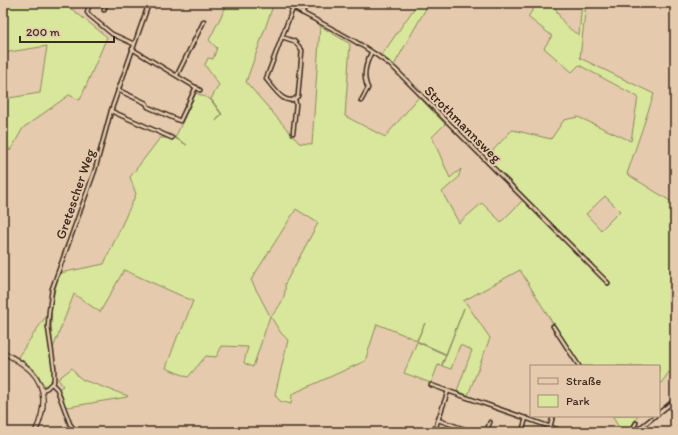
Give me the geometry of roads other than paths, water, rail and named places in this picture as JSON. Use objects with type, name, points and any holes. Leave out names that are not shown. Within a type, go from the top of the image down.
[{"type":"street","points":[[89,3],[87,12],[89,15],[112,34],[134,44]]},
{"type":"street","points":[[99,3],[106,4],[104,10]]},
{"type":"street","name":"Gretescher Weg","points":[[52,384],[54,377],[48,327],[50,298],[55,280],[95,170],[111,111],[149,3]]},
{"type":"street","name":"Strothmannsweg","points":[[287,3],[288,6],[385,61],[395,69],[608,283]]},
{"type":"street","points":[[302,13],[308,3]]},
{"type":"street","points":[[293,8],[266,79],[284,99],[290,101],[295,100]]},
{"type":"street","points":[[176,75],[204,21]]},
{"type":"street","points":[[282,37],[294,41],[302,50],[298,96],[295,100],[294,133]]},
{"type":"street","points":[[132,49],[200,90]]},
{"type":"street","points":[[361,101],[368,88],[365,79],[366,64],[371,53]]},
{"type":"street","points":[[118,90],[146,104],[148,107],[180,121],[196,87]]},
{"type":"street","points":[[111,111],[172,138]]},
{"type":"street","points":[[553,326],[578,365]]},
{"type":"street","points":[[3,352],[33,373],[42,390],[44,408],[35,432]]},
{"type":"street","points":[[42,390],[52,384],[57,388],[70,424],[76,432]]},
{"type":"street","points":[[431,385],[564,432]]},
{"type":"street","points":[[434,432],[448,391]]},
{"type":"street","points":[[660,412],[675,400]]},
{"type":"street","points":[[550,427],[553,417]]},
{"type":"street","points":[[635,432],[654,417]]},
{"type":"street","points":[[522,432],[526,418]]},
{"type":"street","points":[[438,420],[473,432]]},
{"type":"street","points":[[486,432],[490,422]]},
{"type":"street","points":[[631,432],[636,423]]}]
